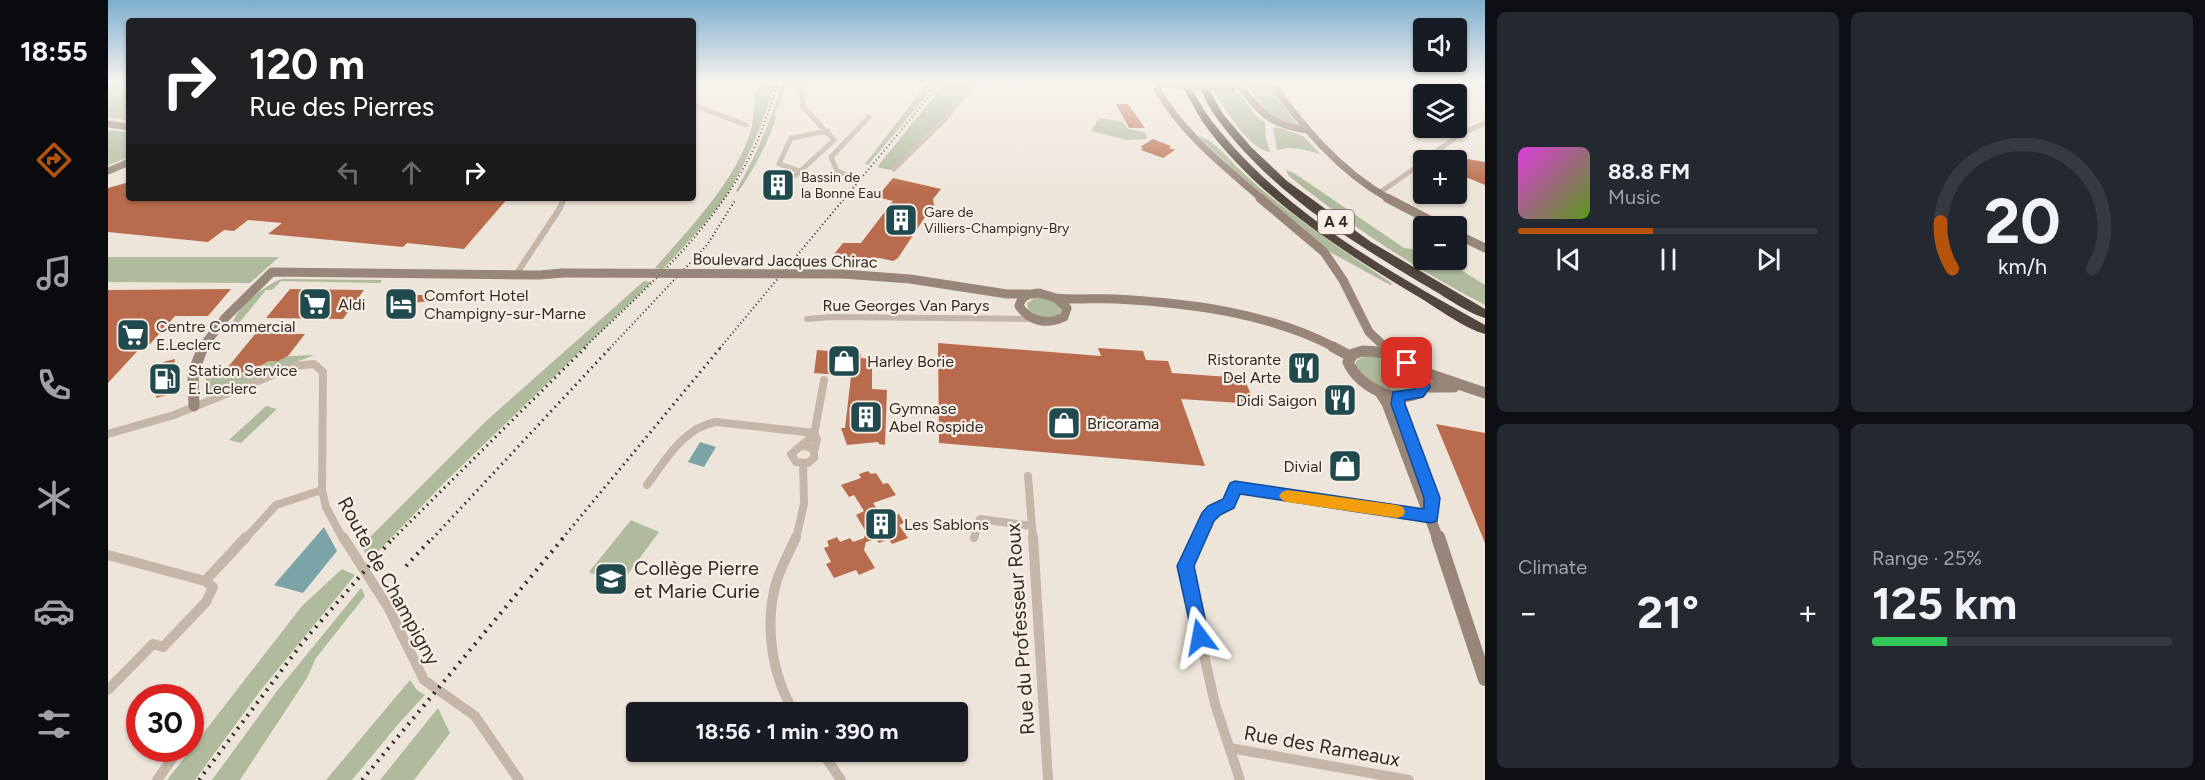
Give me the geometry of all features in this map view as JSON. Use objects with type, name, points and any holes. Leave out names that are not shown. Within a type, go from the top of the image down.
[{"type":"highway","name":"A 4","points":[[1204,117],[1218,137],[1238,158],[1289,203],[1373,263],[1485,330]]},
{"type":"highway","name":"A 4","points":[[1221,117],[1235,136],[1287,185],[1357,237],[1485,314]]},
{"type":"main road","points":[[1176,117],[1234,175],[1324,252],[1343,280],[1369,332],[1395,357],[1414,368],[1480,391]]},
{"type":"main road","points":[[1266,117],[1286,127],[1307,130]]},
{"type":"main road","points":[[1297,117],[1343,168],[1378,193],[1422,216]]},
{"type":"main road","points":[[108,123],[126,126]]},
{"type":"main road","points":[[108,171],[126,163]]},
{"type":"main road","points":[[1467,239],[1485,248]]},
{"type":"main road","points":[[194,406],[193,371],[203,348],[251,291],[272,272],[478,272]]},
{"type":"main road","points":[[444,274],[478,272]]},
{"type":"main road","name":"Boulevard Jacques Chirac","points":[[478,272],[843,274],[910,279],[1007,294],[1039,293],[1056,298],[1118,300],[1261,318],[1303,332],[1350,356]]},
{"type":"main road","points":[[414,273],[518,272]]},
{"type":"main road","name":"Boulevard Jacques Chirac","points":[[1007,294],[1019,305],[1025,315],[1034,320]]},
{"type":"main road","points":[[1019,305],[1021,299],[1028,294]]},
{"type":"main road","points":[[1056,298],[1065,304],[1067,311]]},
{"type":"main road","points":[[1034,320],[1058,321],[1064,317],[1071,306],[1084,299]]},
{"type":"main road","points":[[1367,351],[1369,332]]},
{"type":"main road","points":[[1395,357],[1367,351],[1350,356],[1348,366],[1361,381],[1379,391],[1398,396],[1418,394],[1424,387],[1423,379],[1414,368]]},
{"type":"main road","points":[[1424,387],[1453,387],[1480,391]]},
{"type":"main road","points":[[1379,391],[1387,403],[1423,502],[1431,517],[1485,679]]},
{"type":"main road","points":[[1398,396],[1398,404],[1432,498],[1431,517]]},
{"type":"street","points":[[726,117],[746,125]]},
{"type":"street","points":[[815,117],[831,133],[833,141],[797,173],[779,164],[789,140],[796,137],[831,133]]},
{"type":"street","points":[[847,175],[837,171],[831,159],[833,154],[869,117]]},
{"type":"street","points":[[894,169],[946,117]]},
{"type":"street","points":[[1439,150],[1459,135],[1483,125]]},
{"type":"street","points":[[843,135],[851,136]]},
{"type":"street","points":[[822,152],[833,154]]},
{"type":"street","points":[[1378,193],[1413,169]]},
{"type":"street","points":[[518,272],[563,201]]},
{"type":"street","name":"Rue Georges Van Parys","points":[[1005,319],[1014,314],[1019,305]]},
{"type":"street","name":"Rue Georges Van Parys","points":[[807,319],[832,317],[1034,320]]},
{"type":"street","name":"Route de Champigny","points":[[194,406],[295,366],[315,364],[322,372],[321,490],[326,507],[352,554],[388,607],[424,680],[475,716],[519,780]]},
{"type":"street","points":[[814,452],[810,447],[802,446],[795,448],[791,454],[793,460],[803,463],[812,461],[817,439],[815,434],[824,380]]},
{"type":"street","points":[[108,435],[152,423],[194,406]]},
{"type":"street","points":[[647,485],[663,463],[703,423],[716,422],[815,434]]},
{"type":"street","points":[[802,446],[815,434]]},
{"type":"street","points":[[787,702],[769,639],[770,615],[781,567],[800,528],[805,494],[803,463]]},
{"type":"street","name":"Rue du Professeur Roux","points":[[1028,476],[1048,780]]},
{"type":"street","points":[[1240,780],[1215,704],[1185,571],[1211,512],[1226,505],[1235,487],[1431,517]]},
{"type":"street","points":[[205,581],[276,505],[321,490]]},
{"type":"street","points":[[974,538],[980,519],[1032,526]]},
{"type":"street","points":[[108,555],[205,581],[213,587],[206,602],[163,647],[153,644],[108,690]]},
{"type":"street","name":"Rue des Rameaux","points":[[1230,748],[1409,780]]},
{"type":"street","points":[[157,780],[170,762]]},
{"type":"street","points":[[829,762],[841,780]]},
{"type":"green space","points":[[110,117],[126,117],[126,120]]},
{"type":"green space","points":[[753,117],[764,117],[744,165],[729,191],[663,269],[655,268],[723,186],[744,149]]},
{"type":"green space","points":[[770,117],[776,117],[765,146],[738,192],[736,191]]},
{"type":"green space","points":[[901,117],[908,117],[868,165],[865,164]]},
{"type":"green space","points":[[917,117],[945,117],[890,170],[877,167]]},
{"type":"green space","points":[[1231,117],[1258,117],[1265,122],[1266,139],[1270,152],[1262,149],[1245,136]]},
{"type":"green space","points":[[1272,117],[1292,117],[1297,124],[1294,126]]},
{"type":"green space","points":[[1099,118],[1123,122],[1128,129],[1145,132],[1147,139],[1127,140],[1091,131]]},
{"type":"green space","points":[[1277,127],[1303,136],[1320,154],[1294,148],[1277,150],[1273,128]]},
{"type":"green space","points":[[108,130],[126,132],[126,158],[108,165]]},
{"type":"green space","points":[[1198,136],[1214,144],[1255,183],[1293,214],[1393,284],[1390,285],[1330,252],[1238,174]]},
{"type":"green space","points":[[1286,170],[1294,173],[1404,248],[1413,249],[1413,264],[1359,229],[1289,176]]},
{"type":"green space","points":[[108,257],[279,257],[250,283],[108,282]]},
{"type":"green space","points":[[1422,270],[1461,270],[1485,285],[1485,305]]},
{"type":"green space","points":[[282,279],[382,280],[380,283],[281,281],[272,290],[266,290],[239,323],[233,322],[253,296]]},
{"type":"green space","points":[[644,281],[652,282],[444,483],[370,560],[363,549],[371,536],[485,422]]},
{"type":"green space","points":[[1041,297],[1054,300],[1062,308],[1059,316],[1040,317],[1029,311],[1027,303]]},
{"type":"green space","points":[[314,355],[223,391],[208,391],[206,387],[206,368],[225,371],[223,373],[246,374],[271,361],[289,356]]},
{"type":"green space","points":[[1369,355],[1391,360],[1410,371],[1419,384],[1417,389],[1402,393],[1370,383],[1355,365],[1357,360]]},
{"type":"green space","points":[[266,406],[277,409],[241,443],[229,440]]},
{"type":"green space","points":[[631,520],[659,532],[619,586],[589,572]]},
{"type":"green space","points":[[342,569],[355,575],[260,691],[195,780],[167,780],[181,762],[204,762],[204,732],[302,606]]},
{"type":"green space","points":[[361,588],[365,596],[316,658],[307,678],[240,780],[212,780],[277,691]]},
{"type":"green space","points":[[410,680],[417,690],[425,695],[352,780],[326,780]]},
{"type":"green space","points":[[438,708],[450,733],[414,780],[380,780]]},
{"type":"water","points":[[700,442],[716,447],[704,467],[688,462]]},
{"type":"water","points":[[324,527],[337,551],[303,593],[274,585]]},
{"type":"building","points":[[1123,117],[1137,117],[1145,128],[1129,128]]},
{"type":"building","points":[[1153,139],[1175,150],[1163,158],[1141,150],[1143,148],[1140,147]]},
{"type":"building","points":[[1467,159],[1485,162],[1485,185],[1467,178]]},
{"type":"building","name":"Bassin de la Bonne Eau","points":[[774,177],[789,179],[781,193],[766,191]]},
{"type":"building","name":"Gare de Villiers-Champigny-Bry","points":[[893,178],[941,189],[933,199],[935,213],[929,211],[898,258],[893,261],[880,258],[831,258],[843,243],[861,243],[893,201],[877,197]]},
{"type":"building","points":[[126,183],[126,201],[505,201],[464,249],[407,243],[403,247],[268,234],[282,223],[248,220],[234,231],[224,230],[208,242],[108,232],[108,188]]},
{"type":"building","name":"Centre Commercial E.Leclerc","points":[[231,289],[208,316],[175,316],[150,344],[144,344],[108,383],[108,290]]},
{"type":"building","name":"Aldi","points":[[290,289],[364,290],[343,319],[266,318]]},
{"type":"building","name":"Comfort Hotel Champigny-sur-Marne","points":[[428,295],[429,301],[413,303],[412,306],[408,306],[407,312],[398,313],[400,307],[393,308],[395,298]]},
{"type":"building","points":[[256,333],[305,334],[288,356],[278,361],[270,361],[246,373],[223,373]]},
{"type":"building","name":"Bricorama","points":[[938,343],[1101,356],[1098,348],[1143,351],[1146,360],[1168,361],[1172,373],[1244,378],[1255,404],[1181,399],[1205,466],[939,443]]},
{"type":"building","points":[[817,350],[861,354],[861,358],[872,359],[872,389],[887,390],[885,445],[878,442],[847,445],[841,428],[845,428],[851,376],[814,373]]},
{"type":"building","name":"Station Service E. Leclerc","points":[[175,359],[168,395],[156,398],[163,362]]},
{"type":"building","points":[[1436,424],[1485,433],[1485,543]]},
{"type":"building","name":"Les Sablons","points":[[868,471],[871,474],[876,473],[883,484],[888,483],[896,495],[873,503],[884,520],[899,514],[904,523],[899,525],[908,538],[892,544],[889,539],[879,543],[876,539],[866,542],[864,550],[875,568],[859,575],[856,570],[834,578],[826,564],[831,562],[824,548],[829,546],[827,541],[837,537],[840,542],[850,538],[853,542],[864,538],[866,532],[856,515],[864,511],[854,495],[849,497],[841,485],[861,478],[859,474]]},
{"type":"railway","points":[[584,348],[655,280],[699,232],[737,179],[757,142],[766,117]]},
{"type":"railway","points":[[720,348],[912,117]]},
{"type":"railway","points":[[610,348],[707,245],[736,199]]},
{"type":"railway","points":[[393,539],[586,347]]},
{"type":"railway","points":[[432,539],[611,347]]},
{"type":"railway","points":[[562,539],[721,347]]},
{"type":"railway","points":[[199,780],[303,642],[394,537]]},
{"type":"railway","points":[[406,566],[433,537]]},
{"type":"railway","points":[[362,780],[564,537]]},
{"type":"slow traffic","points":[[1287,496],[1397,512]]},
{"type":"place","name":"Bassin de la Bonne Eau","points":[[778,185]]},
{"type":"place","name":"Gare de Villiers-Champigny-Bry","points":[[901,220]]},
{"type":"place","name":"Aldi","points":[[315,304]]},
{"type":"place","name":"Comfort Hotel Champigny-sur-Marne","points":[[401,304]]},
{"type":"place","name":"Centre Commercial E.Leclerc","points":[[133,335]]},
{"type":"place","name":"Harley Borie","points":[[844,361]]},
{"type":"place","name":"Ristorante Del Arte","points":[[1304,368]]},
{"type":"place","name":"Station Service E. Leclerc","points":[[165,379]]},
{"type":"place","name":"Didi Saigon","points":[[1340,400]]},
{"type":"place","name":"Gymnase Abel Rospide","points":[[866,417]]},
{"type":"place","name":"Bricorama","points":[[1064,423]]},
{"type":"place","name":"Divial","points":[[1345,466]]},
{"type":"place","name":"Les Sablons","points":[[881,524]]},
{"type":"place","name":"Collège Pierre et Marie Curie","points":[[611,579]]},
{"type":"route","points":[[1200,637],[1185,571],[1186,566],[1211,512],[1229,503],[1235,487],[1431,517],[1432,498],[1398,404],[1398,396],[1418,394],[1424,387],[1423,379],[1417,370],[1407,363]]}]
